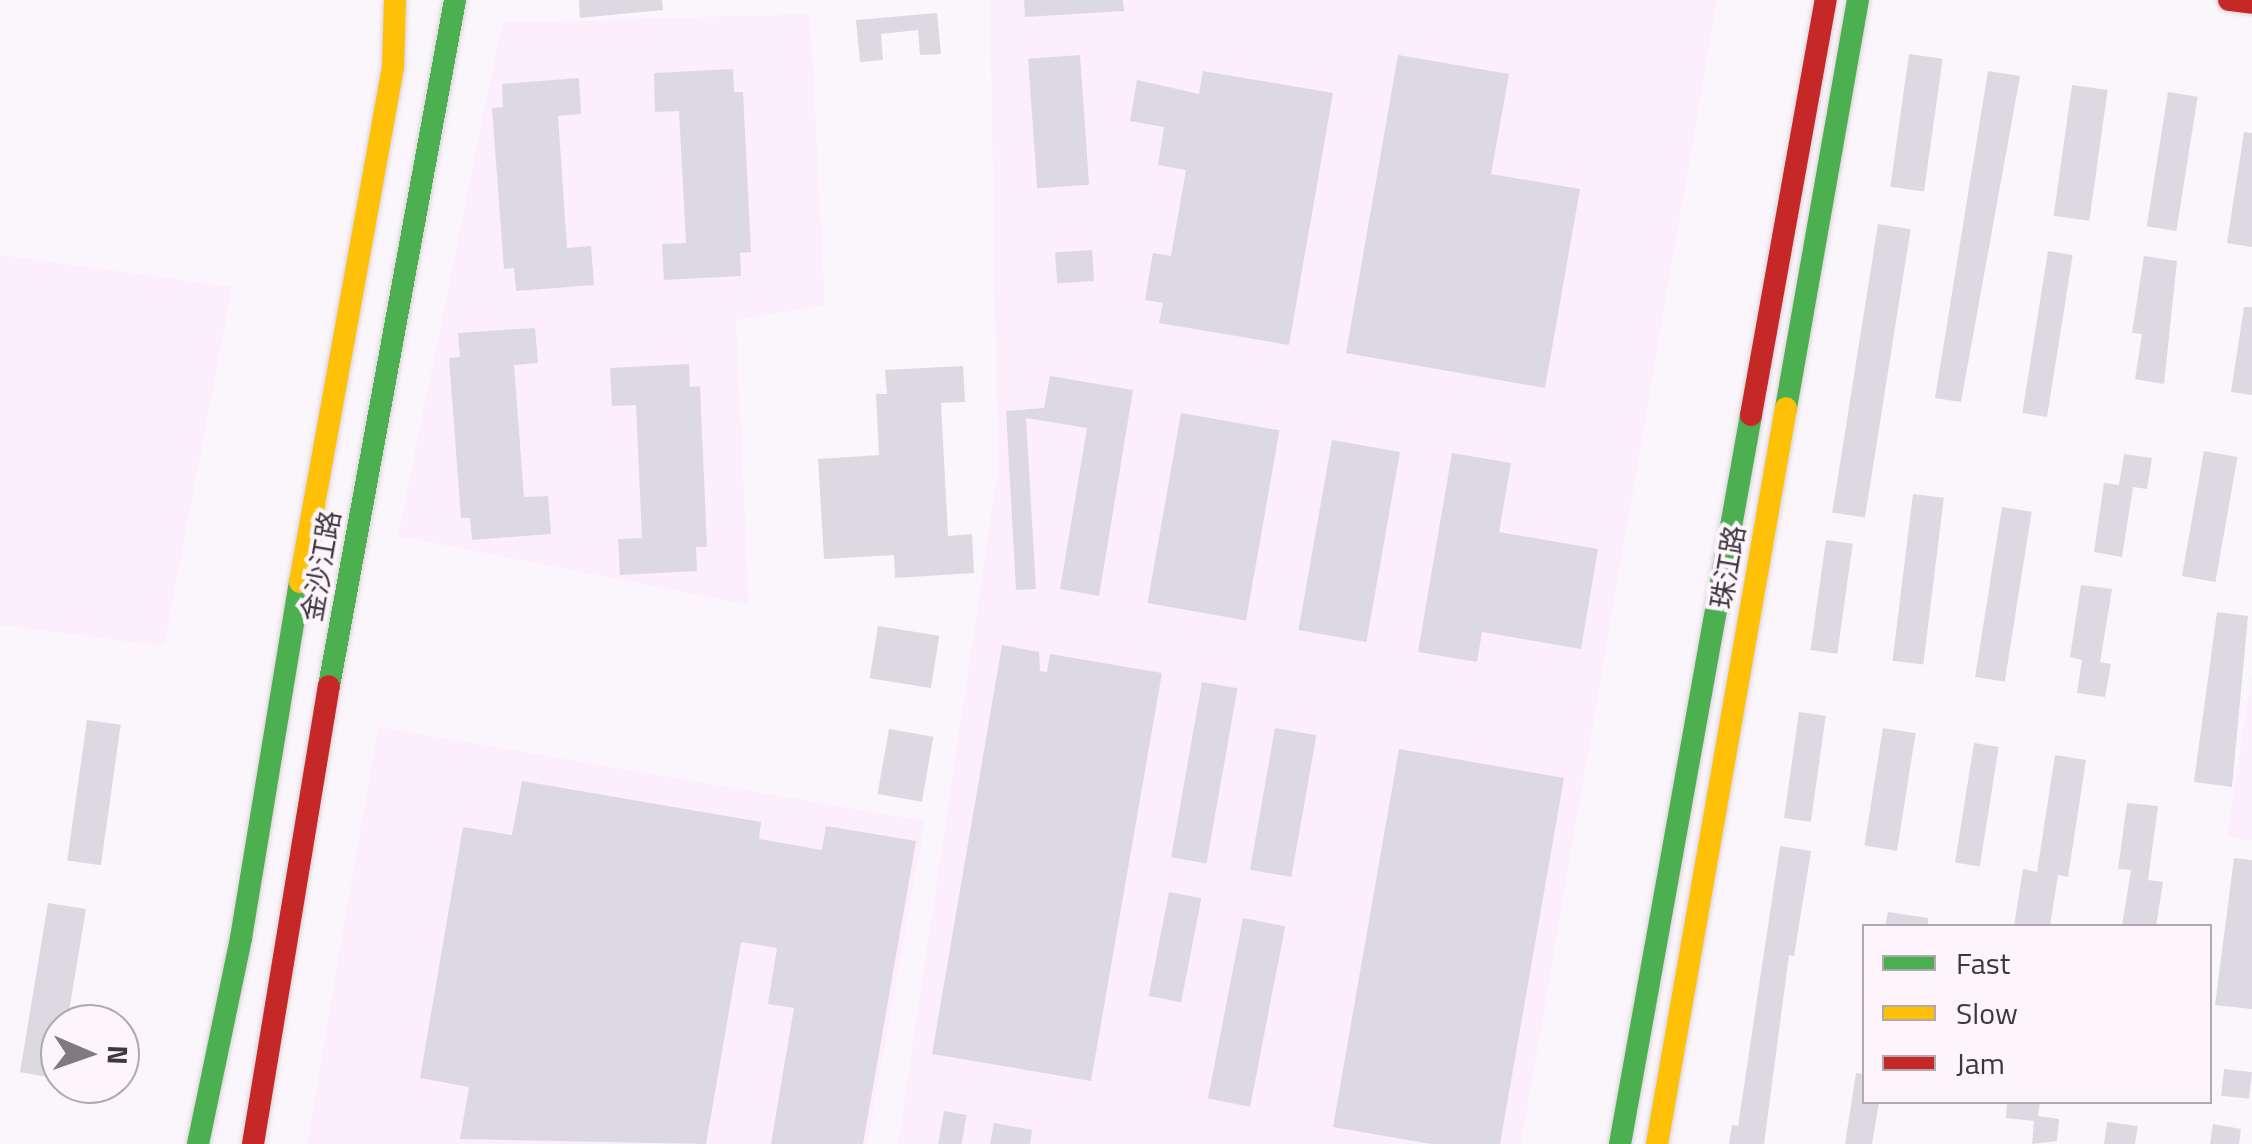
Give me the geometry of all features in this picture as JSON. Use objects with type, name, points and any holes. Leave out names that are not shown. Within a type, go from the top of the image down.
[{"type":"main road","name":"金沙江路","points":[[198,1144],[241,938],[251,850],[393,67],[395,0]]},
{"type":"main road","name":"金沙江路","points":[[253,1144],[287,918],[455,0]]},
{"type":"main road","points":[[1620,1144],[1826,0]]},
{"type":"main road","name":"珠江路","points":[[1656,1144],[1858,0]]},
{"type":"main road","points":[[2229,0],[2252,4]]},
{"type":"shaded area","points":[[990,0],[1717,0],[1521,1144],[898,1144],[998,470]]},
{"type":"shaded area","points":[[810,14],[825,305],[736,320],[749,605],[398,536],[502,23]]},
{"type":"shaded area","points":[[0,255],[232,287],[164,646],[0,625]]},
{"type":"shaded area","points":[[2252,675],[2252,841],[2227,837]]},
{"type":"shaded area","points":[[378,727],[925,821],[867,1144],[307,1144]]},
{"type":"building","points":[[579,0],[662,0],[663,10],[580,18]]},
{"type":"building","points":[[1024,0],[1123,0],[1124,11],[1025,17]]},
{"type":"building","points":[[937,13],[941,54],[920,55],[918,30],[881,34],[883,60],[860,62],[856,20]]},
{"type":"building","points":[[1909,54],[1943,59],[1924,191],[1890,187]]},
{"type":"building","points":[[1080,55],[1089,185],[1037,188],[1028,59]]},
{"type":"building","points":[[1398,55],[1509,74],[1491,174],[1580,189],[1545,388],[1346,353]]},
{"type":"building","points":[[733,69],[734,92],[743,92],[751,252],[740,253],[741,276],[664,280],[662,244],[686,243],[679,111],[655,112],[654,73]]},
{"type":"building","points":[[1203,71],[1333,93],[1289,345],[1159,323],[1163,303],[1145,300],[1153,253],[1171,256],[1186,170],[1158,165],[1164,127],[1130,121],[1137,80],[1199,94]]},
{"type":"building","points":[[1988,71],[2020,76],[1961,402],[1935,398]]},
{"type":"building","points":[[579,78],[581,114],[558,116],[567,248],[591,246],[594,285],[516,291],[514,268],[504,269],[492,108],[503,107],[502,84]]},
{"type":"building","points":[[2072,85],[2108,90],[2089,221],[2054,216]]},
{"type":"building","points":[[2168,92],[2198,97],[2176,231],[2147,226]]},
{"type":"building","points":[[2244,132],[2252,133],[2252,247],[2227,243]]},
{"type":"building","points":[[1878,224],[1911,229],[1865,518],[1832,512]]},
{"type":"building","points":[[1092,250],[1094,281],[1057,284],[1055,253]]},
{"type":"building","points":[[2048,251],[2073,255],[2047,417],[2022,413]]},
{"type":"building","points":[[2144,256],[2177,261],[2164,384],[2135,379],[2142,334],[2132,333]]},
{"type":"building","points":[[2244,307],[2252,307],[2252,395],[2231,392]]},
{"type":"building","points":[[535,328],[538,363],[514,365],[524,497],[548,496],[551,534],[472,540],[470,518],[461,518],[449,358],[460,357],[458,333]]},
{"type":"building","points":[[689,364],[690,387],[700,386],[707,547],[696,547],[697,571],[620,575],[618,539],[642,538],[636,405],[612,406],[610,368]]},
{"type":"building","points":[[963,366],[965,402],[941,403],[948,536],[972,534],[974,573],[895,578],[894,555],[824,559],[818,459],[879,455],[876,394],[887,394],[885,370]]},
{"type":"building","points":[[1050,376],[1133,390],[1099,596],[1060,589],[1087,428],[1026,418],[1036,589],[1016,590],[1006,411],[1044,408]]},
{"type":"building","points":[[1181,413],[1279,430],[1246,620],[1147,603]]},
{"type":"building","points":[[1332,440],[1400,452],[1366,642],[1298,630]]},
{"type":"building","points":[[2204,451],[2237,457],[2215,582],[2182,576]]},
{"type":"building","points":[[1452,453],[1511,463],[1499,532],[1598,549],[1581,649],[1482,632],[1477,662],[1418,652]]},
{"type":"building","points":[[2124,454],[2152,458],[2147,489],[2133,487],[2122,557],[2094,552],[2104,483],[2119,485]]},
{"type":"building","points":[[1913,494],[1944,498],[1923,665],[1893,661]]},
{"type":"building","points":[[2002,507],[2032,512],[2005,682],[1975,677]]},
{"type":"building","points":[[1826,540],[1853,544],[1837,654],[1811,650]]},
{"type":"building","points":[[2081,585],[2112,589],[2100,662],[2111,664],[2105,697],[2077,693],[2082,660],[2070,657]]},
{"type":"building","points":[[2217,612],[2248,616],[2232,787],[2194,782]]},
{"type":"building","points":[[878,626],[939,636],[931,688],[870,678]]},
{"type":"building","points":[[1002,645],[1039,652],[1040,671],[1047,672],[1050,654],[1162,673],[1091,1081],[932,1054]]},
{"type":"building","points":[[1202,682],[1237,688],[1207,864],[1171,857]]},
{"type":"building","points":[[1799,712],[1826,716],[1811,822],[1784,818]]},
{"type":"building","points":[[87,720],[121,725],[101,865],[67,861]]},
{"type":"building","points":[[1275,728],[1316,735],[1291,877],[1250,870]]},
{"type":"building","points":[[1883,728],[1916,733],[1897,851],[1864,846]]},
{"type":"building","points":[[889,729],[933,737],[922,802],[878,794]]},
{"type":"building","points":[[1974,743],[1999,747],[1980,866],[1955,863]]},
{"type":"building","points":[[1399,749],[1564,778],[1500,1144],[1431,1144],[1333,1127]]},
{"type":"building","points":[[2055,755],[2086,760],[2068,877],[2058,875],[2050,924],[2014,924],[2023,869],[2037,872]]},
{"type":"building","points":[[522,781],[761,822],[759,839],[822,850],[826,826],[916,841],[863,1144],[771,1144],[794,1008],[768,1004],[777,948],[741,942],[706,1144],[460,1139],[469,1087],[420,1078],[463,827],[512,835]]},
{"type":"building","points":[[2127,803],[2158,806],[2148,880],[2163,882],[2156,924],[2122,924],[2131,870],[2118,869]]},
{"type":"building","points":[[1780,846],[1811,851],[1794,956],[1789,955],[1764,1144],[1729,1144],[1732,1125],[1738,1126]]},
{"type":"building","points":[[2234,858],[2252,860],[2252,1009],[2215,1005]]},
{"type":"building","points":[[1169,892],[1201,898],[1181,1002],[1149,996]]},
{"type":"building","points":[[48,903],[86,909],[70,1004],[40,1004],[40,1076],[20,1072]]},
{"type":"building","points":[[1888,912],[1928,918],[1928,924],[1885,924]]},
{"type":"building","points":[[1243,918],[1285,926],[1250,1107],[1208,1099]]},
{"type":"building","points":[[2224,1069],[2252,1072],[2249,1099],[2221,1096]]},
{"type":"building","points":[[1856,1073],[1862,1074],[1862,1104],[1879,1104],[1872,1144],[1845,1144]]},
{"type":"building","points":[[2007,1104],[2040,1104],[2038,1116],[2059,1119],[2057,1141],[2032,1144],[2034,1121],[2006,1118]]},
{"type":"building","points":[[944,1111],[967,1115],[962,1144],[938,1144]]},
{"type":"building","points":[[2107,1122],[2138,1126],[2135,1144],[2104,1144]]},
{"type":"building","points":[[994,1123],[1032,1130],[1030,1144],[990,1144]]},
{"type":"building","points":[[2213,1124],[2241,1129],[2239,1144],[2210,1144]]},
{"type":"traffic: fast","points":[[329,686],[455,0]]},
{"type":"traffic: fast","points":[[1786,408],[1858,0]]},
{"type":"traffic: fast","points":[[1620,1144],[1751,415]]},
{"type":"traffic: fast","points":[[198,1144],[241,938],[300,582]]},
{"type":"traffic: slow","points":[[300,582],[393,67],[395,0]]},
{"type":"traffic: slow","points":[[1657,1144],[1786,408]]},
{"type":"traffic: jam","points":[[1751,415],[1826,0]]},
{"type":"traffic: jam","points":[[2229,0],[2252,3]]},
{"type":"traffic: jam","points":[[253,1144],[329,686]]}]
